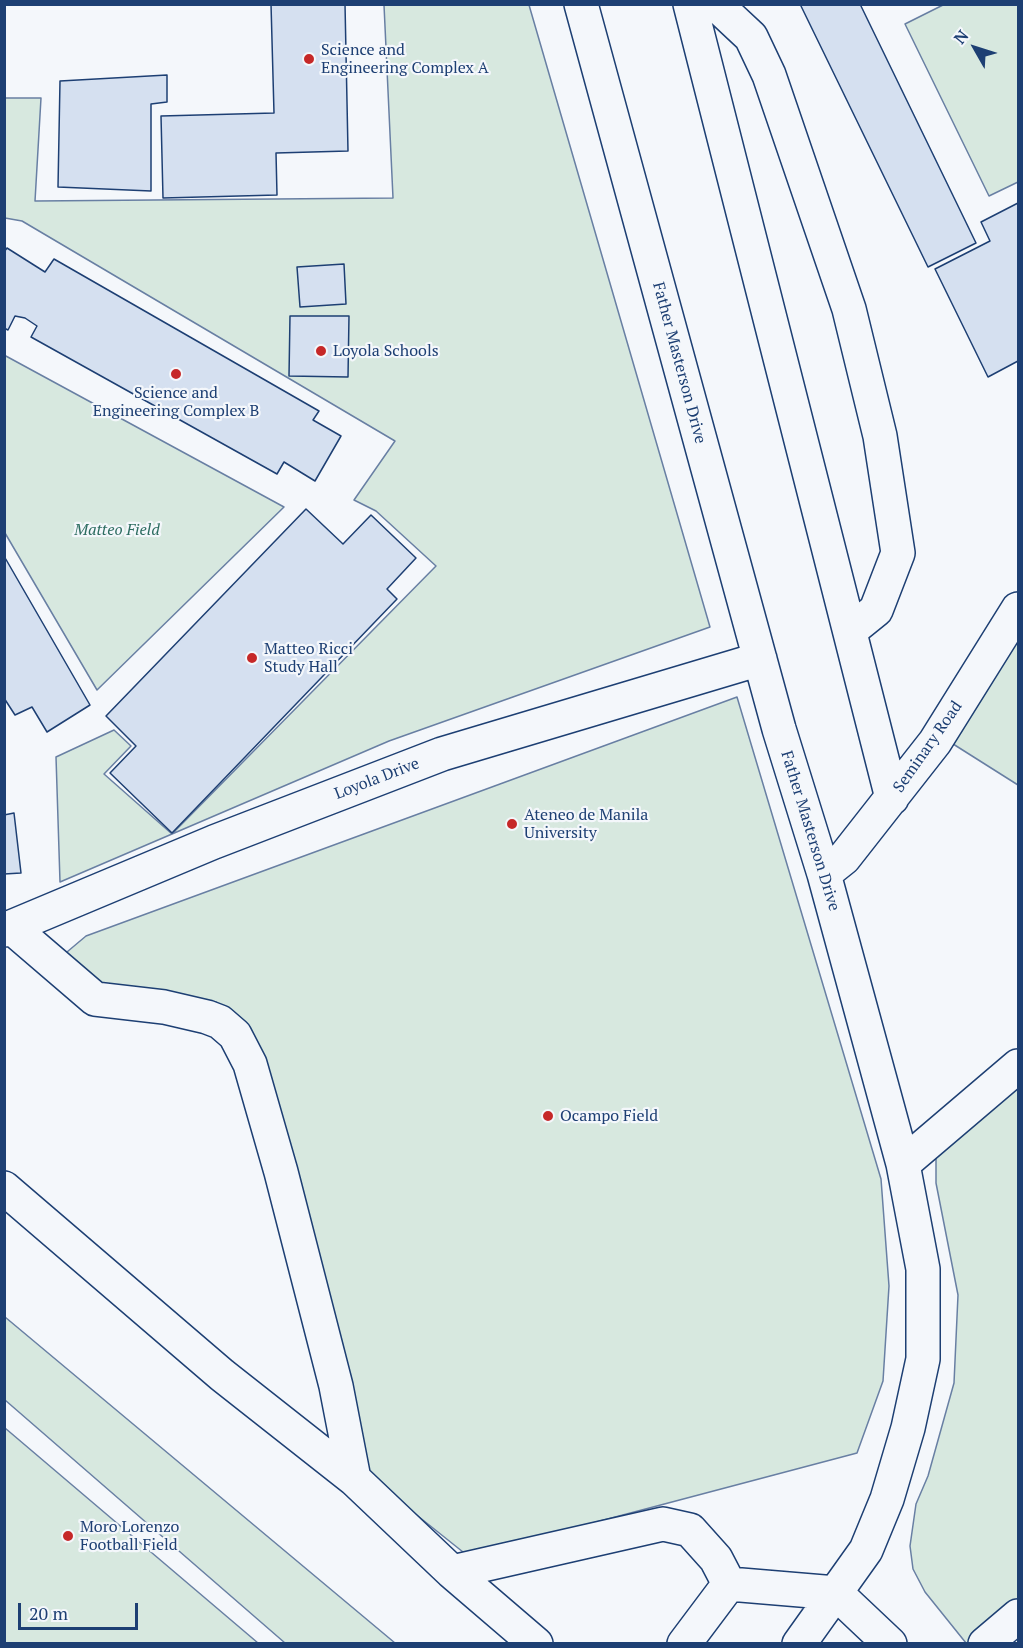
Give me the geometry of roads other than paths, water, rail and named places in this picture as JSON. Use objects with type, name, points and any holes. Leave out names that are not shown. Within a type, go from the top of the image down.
[{"type":"lane","name":"Father Masterson Drive","points":[[581,4],[778,729],[824,874],[903,1164],[923,1269],[923,1359],[908,1428],[887,1498],[866,1550],[799,1644]]},
{"type":"lane","points":[[690,4],[892,798]]},
{"type":"lane","points":[[708,4],[720,8],[751,37],[769,75],[849,309],[880,436],[898,553],[876,610],[850,631]]},
{"type":"lane","name":"Seminary Road","points":[[824,874],[844,858],[935,742],[1018,609]]},
{"type":"lane","name":"Loyola Drive","points":[[8,929],[214,842],[442,754],[760,659]]},
{"type":"lane","points":[[8,929],[94,999],[164,1007],[207,1017],[220,1022],[235,1035],[250,1064],[281,1172],[336,1386],[354,1479]]},
{"type":"lane","points":[[903,1164],[1018,1066]]},
{"type":"lane","points":[[4,1188],[222,1375],[354,1479],[452,1572],[536,1644]]},
{"type":"lane","points":[[452,1572],[663,1524],[690,1530],[716,1559],[729,1584]]},
{"type":"lane","points":[[729,1584],[836,1593],[879,1630],[890,1644]]},
{"type":"lane","points":[[684,1644],[729,1584]]},
{"type":"lane","points":[[985,1644],[1018,1616]]},
{"type":"place","name":"Science and Engineering Complex A","points":[[309,59]]},
{"type":"place","name":"Loyola Schools","points":[[321,351]]},
{"type":"place","name":"Science and Engineering Complex B","points":[[176,374]]},
{"type":"place","name":"Matteo Ricci Study Hall","points":[[252,658]]},
{"type":"place","name":"Ateneo de Manila University","points":[[512,824]]},
{"type":"place","name":"Ocampo Field","points":[[548,1116]]},
{"type":"place","name":"Moro Lorenzo Football Field","points":[[68,1536]]},
{"type":"park label","name":"Matteo Field","points":[[117,530]]}]
